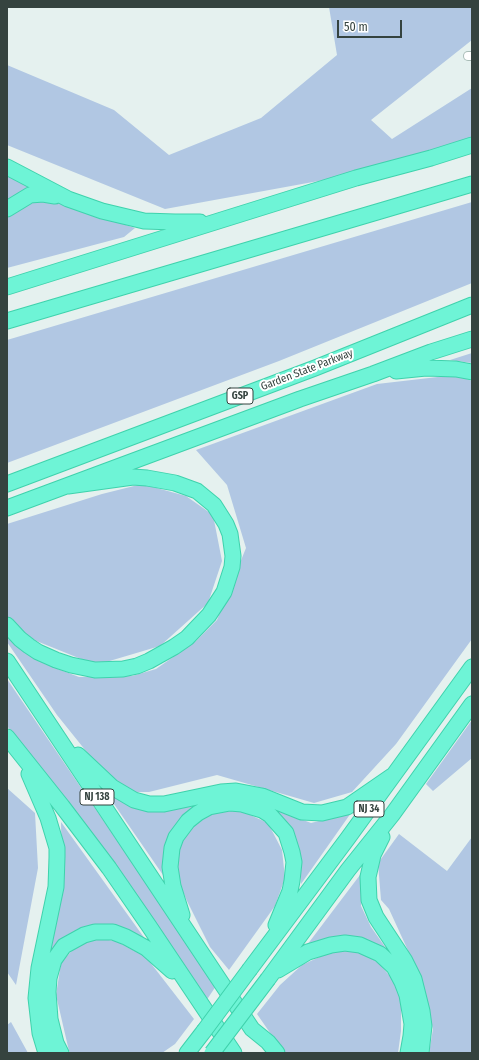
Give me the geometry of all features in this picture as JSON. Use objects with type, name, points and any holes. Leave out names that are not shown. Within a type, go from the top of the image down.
[{"type":"highway","points":[[7,287],[356,178],[431,158],[472,145]]},
{"type":"highway","points":[[7,167],[68,199],[102,211],[144,221],[218,221]]},
{"type":"highway","points":[[7,321],[472,184]]},
{"type":"highway","points":[[7,209],[36,194],[68,199]]},
{"type":"highway","name":"Garden State Parkway","points":[[7,484],[315,368],[472,305]]},
{"type":"highway","points":[[7,508],[300,399],[472,339]]},
{"type":"highway","points":[[373,374],[426,368],[456,369],[472,372]]},
{"type":"highway","points":[[7,625],[29,646],[56,660],[95,670],[123,669],[137,666],[155,658],[186,638],[209,615],[224,592],[232,561],[230,534],[214,504],[201,494],[187,486],[175,483],[133,477],[68,486]]},
{"type":"highway","name":"NJ 138","points":[[7,661],[252,1029]]},
{"type":"highway","name":"NJ 34","points":[[191,1048],[348,838],[472,667]]},
{"type":"highway","name":"NJ 34","points":[[212,1053],[348,870],[392,815],[472,704]]},
{"type":"highway","points":[[54,731],[108,785],[134,800],[149,804],[164,804],[221,792],[236,791],[262,796],[302,812],[322,813],[347,807],[392,776]]},
{"type":"highway","name":"NJ 138","points":[[7,737],[109,868],[234,1053]]},
{"type":"highway","points":[[18,751],[48,818],[57,848],[58,871],[56,887],[39,968],[36,998],[37,1017],[46,1053]]},
{"type":"highway","points":[[188,933],[173,886],[171,872],[171,855],[176,837],[188,821],[209,807],[230,803],[249,805],[270,815],[286,833],[294,862],[290,891],[264,950]]},
{"type":"highway","points":[[392,815],[373,855],[368,877],[368,892],[373,912],[405,960],[414,979],[424,1026],[421,1053]]},
{"type":"highway","points":[[61,1053],[56,1043],[50,1019],[48,1004],[49,978],[52,966],[58,953],[64,946],[79,937],[104,931],[113,932],[126,937],[153,953],[189,986]]},
{"type":"highway","points":[[270,976],[308,952],[331,945],[345,943],[360,945],[380,954],[399,974],[407,995],[412,1024],[408,1053]]},
{"type":"highway","points":[[252,1029],[268,1053]]},
{"type":"highway","points":[[252,1029],[268,1042],[277,1053]]},
{"type":"highway","points":[[181,1053],[191,1048]]},
{"type":"shaded area","points":[[329,7],[472,7],[472,40],[371,120],[392,139],[472,88],[472,153],[165,209],[7,145],[7,65],[114,110],[169,155],[261,118],[337,55]]},
{"type":"shaded area","points":[[7,174],[35,188],[7,205]]},
{"type":"shaded area","points":[[47,199],[135,228],[124,237],[7,268],[7,215],[29,202]]},
{"type":"shaded area","points":[[472,202],[472,283],[279,361],[7,463],[7,340]]},
{"type":"shaded area","points":[[472,353],[472,363],[450,360]]},
{"type":"shaded area","points":[[455,375],[472,381],[472,639],[396,744],[352,792],[314,803],[217,775],[149,792],[119,792],[57,715],[7,642],[7,638],[45,664],[79,677],[132,676],[156,669],[196,641],[217,620],[246,548],[227,485],[196,450],[377,384]]},
{"type":"shaded area","points":[[142,484],[186,496],[213,515],[222,561],[208,603],[160,646],[96,665],[29,638],[7,618],[7,524],[102,494]]},
{"type":"shaded area","points":[[7,679],[216,986],[206,1001],[59,791],[7,726]]},
{"type":"shaded area","points":[[472,720],[472,758],[433,791],[426,784]]},
{"type":"shaded area","points":[[7,788],[35,813],[38,868],[16,985],[7,972]]},
{"type":"shaded area","points":[[106,790],[120,799],[205,801],[163,875],[105,791]]},
{"type":"shaded area","points":[[272,808],[311,823],[351,813],[301,884],[300,857],[293,830]]},
{"type":"shaded area","points":[[239,810],[268,823],[282,850],[285,878],[275,906],[229,970],[210,947],[187,901],[179,882],[175,858],[185,833],[209,814]]},
{"type":"shaded area","points":[[61,822],[148,943],[120,927],[94,926],[71,935],[49,952],[62,879]]},
{"type":"shaded area","points":[[399,834],[447,871],[472,837],[472,1053],[429,1053],[433,1029],[422,981],[389,909],[381,900],[378,863]]},
{"type":"shaded area","points":[[363,871],[361,906],[371,927],[393,958],[362,940],[337,936],[307,945]]},
{"type":"shaded area","points":[[93,938],[116,941],[146,957],[194,1019],[175,1044],[162,1053],[71,1053],[69,1051],[56,995],[61,963],[75,947]]},
{"type":"shaded area","points":[[343,950],[358,951],[379,963],[393,980],[401,1000],[401,1031],[398,1053],[284,1053],[257,1014],[280,985],[302,965],[328,953]]},
{"type":"shaded area","points":[[11,1022],[28,1053],[7,1053],[7,1025]]}]
